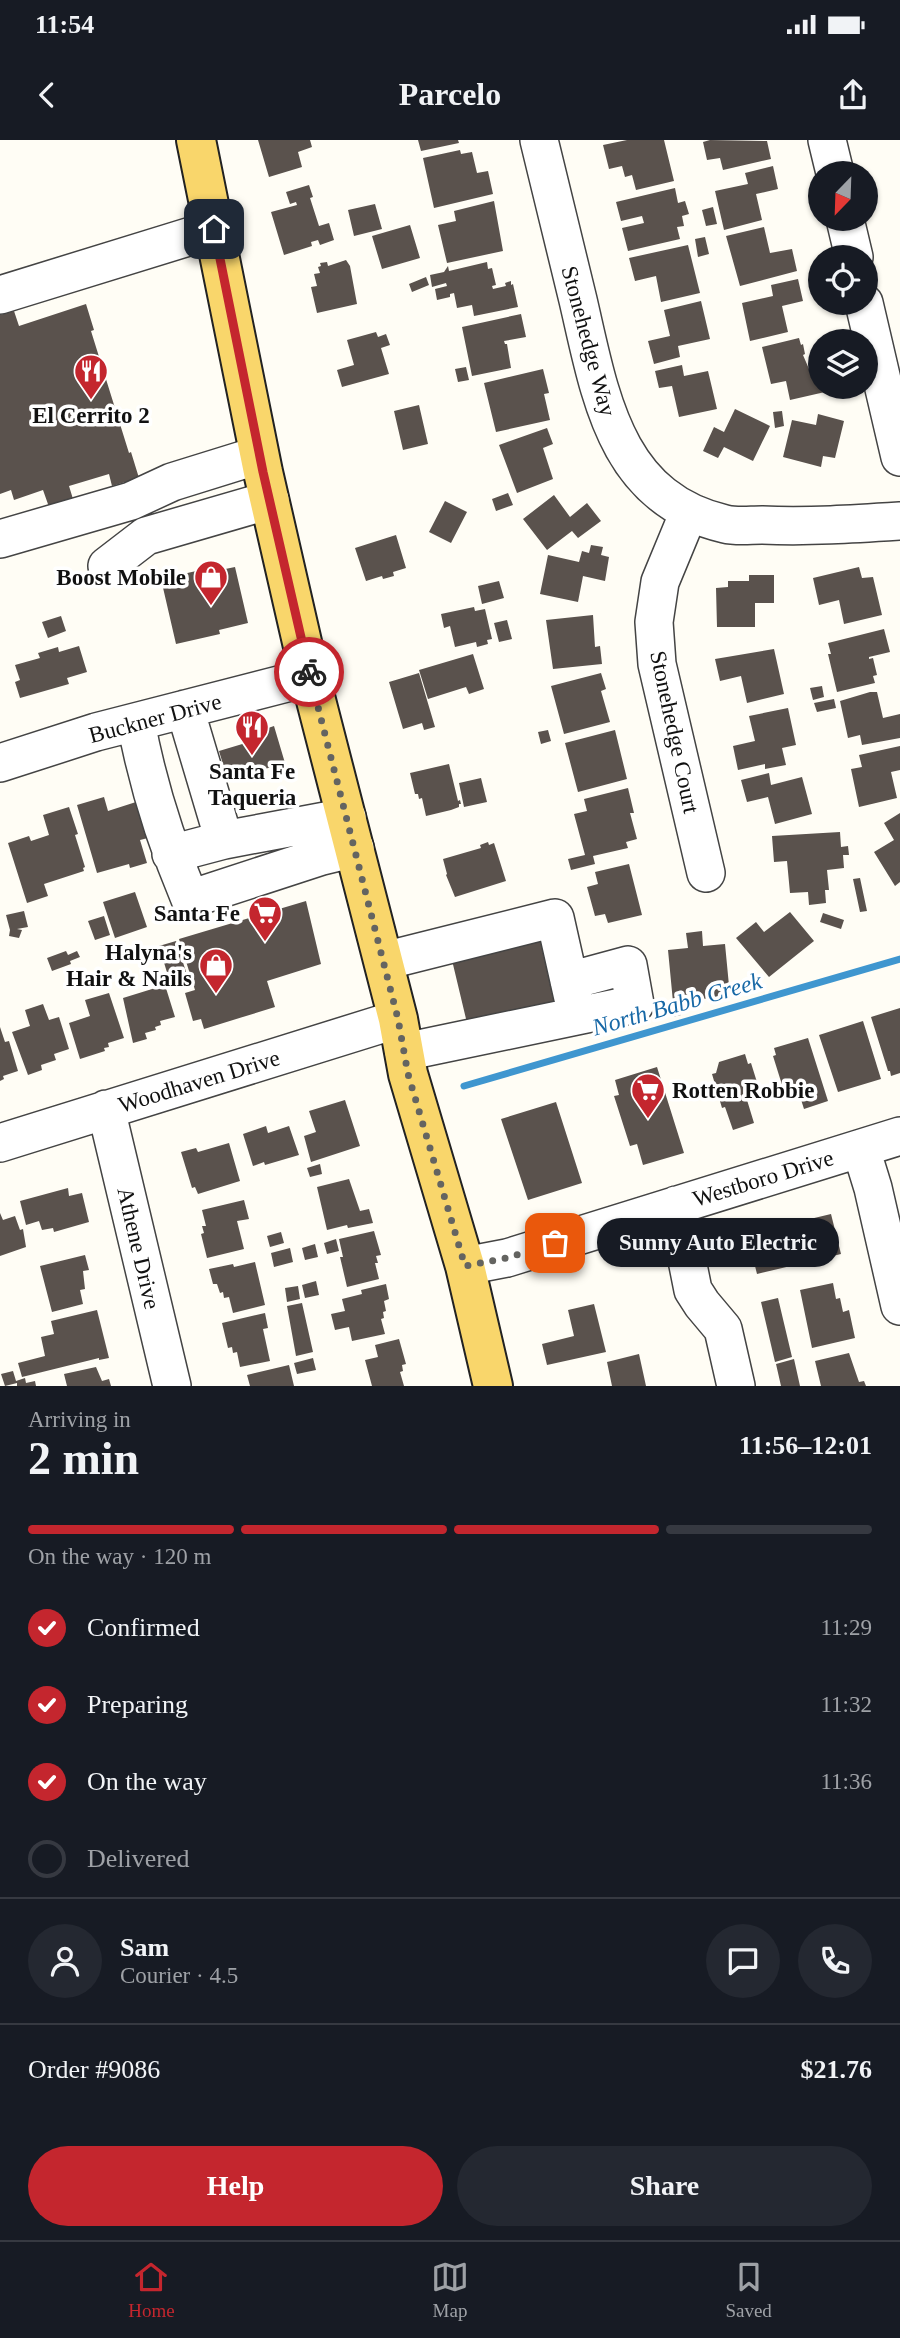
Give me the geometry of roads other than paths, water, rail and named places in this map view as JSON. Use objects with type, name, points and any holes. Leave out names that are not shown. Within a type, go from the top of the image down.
[{"type":"main road","points":[[196,140],[260,455],[310,677],[384,961],[408,1074],[465,1266],[493,1386]]},
{"type":"street","name":"Stonehedge Way","points":[[539,140],[600,394],[616,436],[636,468],[664,497],[689,512],[727,524],[796,526],[900,521]]},
{"type":"street","points":[[827,140],[832,161]]},
{"type":"street","points":[[0,295],[214,229]]},
{"type":"street","points":[[867,315],[900,457]]},
{"type":"street","points":[[0,539],[131,500],[172,482],[260,455]]},
{"type":"street","points":[[107,566],[146,536],[270,500]]},
{"type":"street","name":"Stonehedge Court","points":[[689,512],[660,582],[654,622],[657,664],[706,873]]},
{"type":"street","name":"Buckner Drive","points":[[0,763],[136,722],[310,677]]},
{"type":"street","points":[[185,709],[224,840]]},
{"type":"street","points":[[136,722],[141,751],[171,854],[190,899],[322,856],[351,832]]},
{"type":"street","points":[[171,854],[224,840],[351,832]]},
{"type":"street","points":[[384,961],[555,918],[577,1016]]},
{"type":"street","name":"Woodhaven Drive","points":[[0,1143],[106,1110],[401,1036],[456,1043],[635,1004],[628,965],[569,981]]},
{"type":"street","name":"Athene Drive","points":[[106,1110],[172,1386]]},
{"type":"street","name":"Westboro Drive","points":[[465,1266],[507,1258],[900,1136]]},
{"type":"street","points":[[861,1149],[873,1188],[900,1306]]},
{"type":"street","points":[[676,1206],[693,1290],[723,1329],[736,1386]]},
{"type":"waterway","name":"North Babb Creek","points":[[464,1086],[900,959]]},
{"type":"place","name":"El Cerrito 2","points":[[91,401]]},
{"type":"place","name":"Boost Mobile","points":[[211,607]]},
{"type":"place","name":"Santa Fe Taqueria","points":[[252,757]]},
{"type":"place","name":"Santa Fe","points":[[265,943]]},
{"type":"place","name":"Halyna's Hair & Nails","points":[[216,995]]},
{"type":"place","name":"Rotten Robbie","points":[[648,1120]]},
{"type":"place","name":"Sunny Auto Electric","points":[[555,1243]]}]
